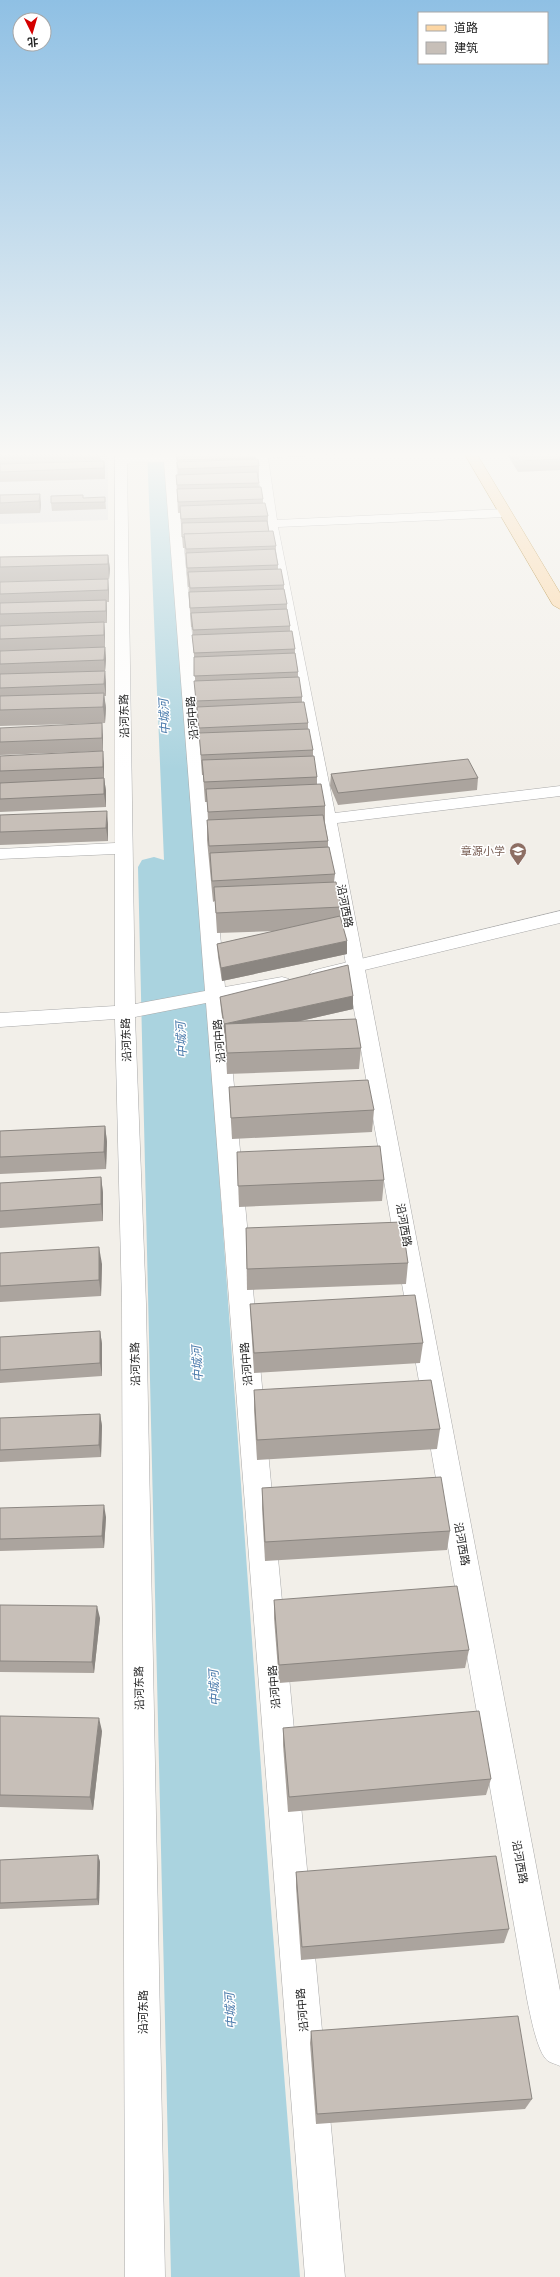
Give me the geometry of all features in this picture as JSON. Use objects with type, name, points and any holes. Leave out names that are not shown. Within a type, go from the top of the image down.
[{"type":"main road","points":[[531,557],[560,605]]},
{"type":"street","name":"沿河东路","points":[[126,557],[125,1012],[134,1304],[145,2277]]},
{"type":"street","name":"沿河中路","points":[[179,557],[206,998],[325,2277]]},
{"type":"street","name":"沿河西路","points":[[278,557],[327,819],[357,967],[544,2000],[551,2031],[560,2048]]},
{"type":"street","points":[[327,819],[560,791]]},
{"type":"street","points":[[0,854],[125,848]]},
{"type":"street","points":[[0,1020],[125,1012],[206,998],[357,967],[560,917]]},
{"type":"building","points":[[0,557],[108,557],[108,564],[0,567]]},
{"type":"building","points":[[186,557],[277,557],[278,565],[187,568]]},
{"type":"building","points":[[281,569],[284,585],[190,588],[188,572]]},
{"type":"building","points":[[108,579],[108,590],[0,594],[0,582]]},
{"type":"building","points":[[284,589],[287,604],[190,608],[189,592]]},
{"type":"building","points":[[106,600],[106,611],[0,614],[0,603]]},
{"type":"building","points":[[287,609],[290,626],[193,630],[191,613]]},
{"type":"building","points":[[104,622],[104,635],[0,639],[0,626]]},
{"type":"building","points":[[292,631],[295,649],[194,653],[192,635]]},
{"type":"building","points":[[105,647],[104,660],[0,664],[0,651]]},
{"type":"building","points":[[295,653],[298,672],[194,676],[194,657]]},
{"type":"building","points":[[105,671],[104,684],[0,688],[0,674]]},
{"type":"building","points":[[299,677],[302,697],[196,701],[194,681]]},
{"type":"building","points":[[104,693],[103,707],[0,710],[0,696]]},
{"type":"building","points":[[304,702],[308,723],[199,728],[197,707]]},
{"type":"building","points":[[102,723],[102,738],[0,742],[0,728]]},
{"type":"building","points":[[309,729],[313,750],[201,755],[199,733]]},
{"type":"building","points":[[103,751],[103,767],[0,771],[0,756]]},
{"type":"building","points":[[314,756],[317,777],[204,782],[202,760]]},
{"type":"building","points":[[468,759],[478,778],[338,793],[331,774]]},
{"type":"building","points":[[104,778],[104,794],[0,799],[0,783]]},
{"type":"building","points":[[321,784],[325,806],[208,812],[206,789]]},
{"type":"building","points":[[107,811],[106,828],[0,832],[0,815]]},
{"type":"building","points":[[323,815],[328,841],[209,846],[207,820]]},
{"type":"building","points":[[329,847],[335,874],[212,881],[210,853]]},
{"type":"building","points":[[336,882],[341,907],[216,913],[214,887]]},
{"type":"building","points":[[340,916],[347,941],[221,968],[217,944]]},
{"type":"building","points":[[348,965],[353,996],[224,1024],[220,997]]},
{"type":"building","points":[[356,1019],[361,1048],[227,1053],[225,1024]]},
{"type":"building","points":[[368,1080],[374,1110],[231,1118],[229,1087]]},
{"type":"building","points":[[105,1126],[104,1152],[0,1157],[0,1131]]},
{"type":"building","points":[[380,1146],[384,1180],[238,1186],[237,1152]]},
{"type":"building","points":[[101,1177],[101,1204],[0,1211],[0,1183]]},
{"type":"building","points":[[402,1222],[408,1263],[247,1269],[246,1228]]},
{"type":"building","points":[[99,1247],[99,1280],[0,1286],[0,1253]]},
{"type":"building","points":[[415,1295],[423,1343],[254,1353],[250,1304]]},
{"type":"building","points":[[100,1331],[100,1363],[0,1370],[0,1337]]},
{"type":"building","points":[[431,1380],[440,1429],[257,1440],[254,1390]]},
{"type":"building","points":[[100,1414],[99,1445],[0,1450],[0,1418]]},
{"type":"building","points":[[441,1477],[450,1531],[265,1542],[262,1488]]},
{"type":"building","points":[[104,1505],[102,1536],[0,1539],[0,1508]]},
{"type":"building","points":[[457,1586],[469,1650],[279,1665],[274,1600]]},
{"type":"building","points":[[0,1605],[97,1606],[92,1662],[0,1661]]},
{"type":"building","points":[[479,1711],[491,1779],[289,1797],[283,1728]]},
{"type":"building","points":[[0,1716],[99,1718],[90,1797],[0,1795]]},
{"type":"building","points":[[98,1855],[97,1899],[0,1903],[0,1860]]},
{"type":"building","points":[[496,1856],[509,1929],[302,1947],[296,1872]]},
{"type":"building","points":[[518,2016],[532,2099],[317,2114],[311,2031]]},
{"type":"waterway","name":"中城河","points":[[163,557],[240,1909],[264,2277]]},
{"type":"waterway","points":[[154,867],[207,2277]]},
{"type":"place","name":"章源小学","points":[[518,866]]}]
